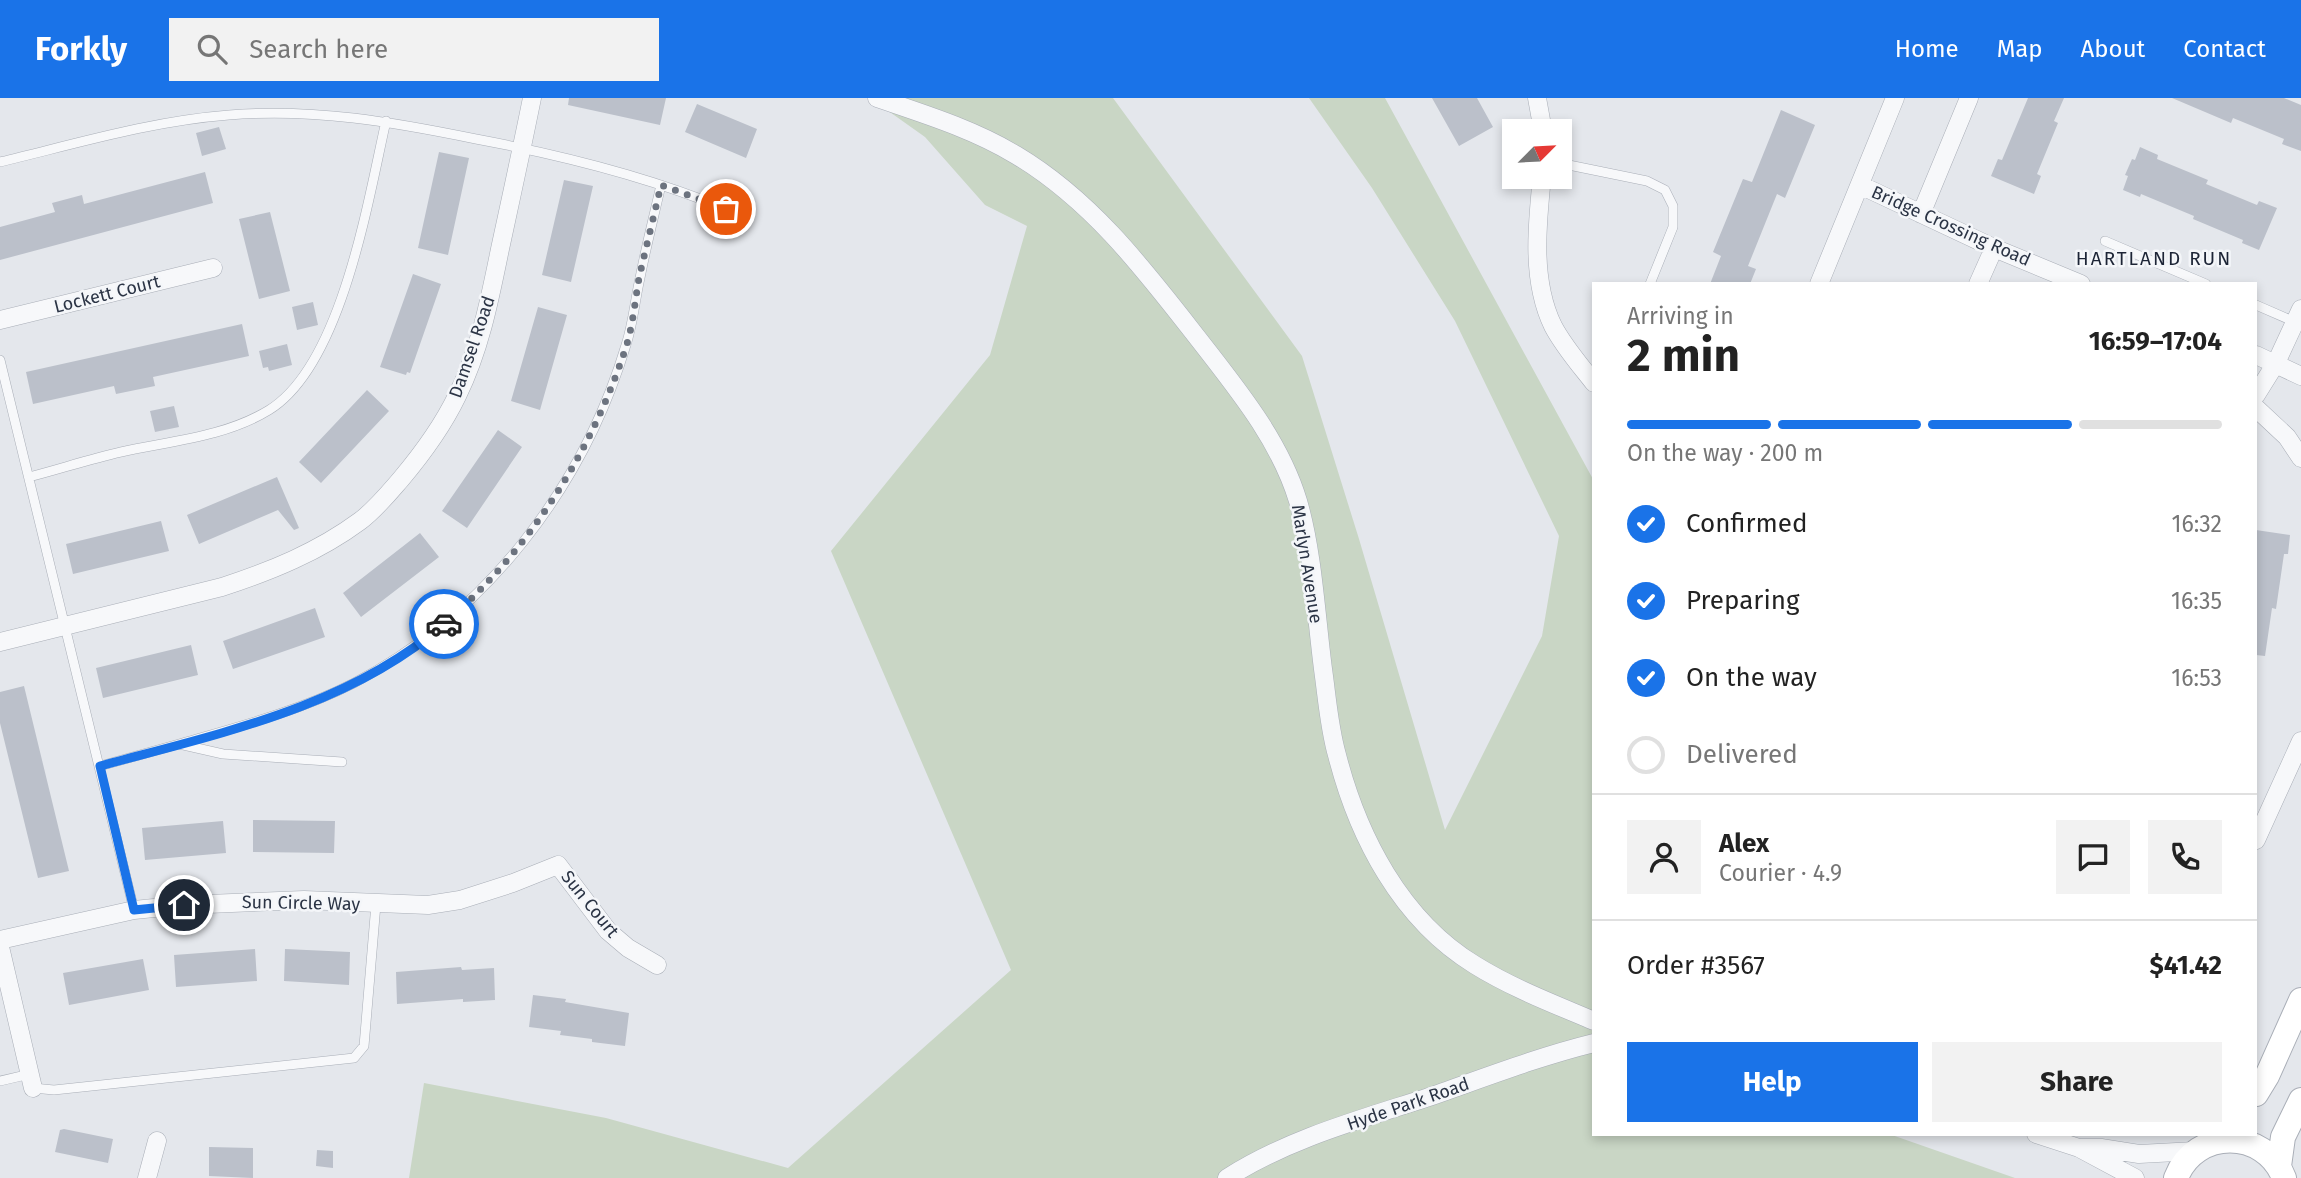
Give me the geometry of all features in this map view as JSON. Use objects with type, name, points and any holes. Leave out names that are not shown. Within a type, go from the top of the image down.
[{"type":"main road","points":[[2257,1092],[2301,1000]]},
{"type":"main road","points":[[2281,1172],[2283,1137],[2301,1100]]},
{"type":"main road","points":[[2176,1178],[2180,1167],[2206,1144],[2237,1140],[2260,1148],[2281,1172]]},
{"type":"street","name":"Damsel Road","points":[[0,642],[222,587],[258,575],[290,562],[333,539],[363,519],[386,496],[418,457],[458,395],[486,314],[532,98]]},
{"type":"street","name":"Marlyn Avenue","points":[[877,98],[960,127],[1016,155],[1069,193],[1124,246],[1213,357],[1256,416],[1291,479],[1306,541],[1336,753],[1356,815],[1380,865],[1415,913],[1443,941],[1473,964],[1502,980],[1592,1020]]},
{"type":"street","points":[[1537,98],[1541,119]]},
{"type":"street","points":[[1820,282],[1895,98]]},
{"type":"street","points":[[1921,214],[1969,98]]},
{"type":"street","name":"Bridge Crossing Road","points":[[1860,185],[1994,248],[2076,282]]},
{"type":"street","points":[[1541,189],[1537,254],[1542,290],[1552,325],[1566,347],[1591,373]]},
{"type":"street","points":[[1979,282],[1994,248]]},
{"type":"street","name":"Lockett Court","points":[[0,320],[213,268]]},
{"type":"street","points":[[2257,393],[2276,363],[2298,315]]},
{"type":"street","points":[[2257,355],[2301,376]]},
{"type":"street","points":[[2257,409],[2287,437],[2301,458]]},
{"type":"street","points":[[2257,838],[2301,741]]},
{"type":"street","name":"Sun Circle Way","points":[[0,940],[134,910],[229,902],[304,900],[428,905],[460,900],[558,865]]},
{"type":"street","name":"Sun Court","points":[[558,865],[608,931],[628,948],[657,965]]},
{"type":"street","points":[[0,947],[32,1081]]},
{"type":"street","name":"Hyde Park Road","points":[[1227,1178],[1266,1155],[1311,1136],[1592,1044]]},
{"type":"street","points":[[2042,1136],[2079,1148],[2135,1178]]},
{"type":"street","points":[[148,1178],[157,1141]]},
{"type":"street","points":[[2079,1148],[2101,1148],[2139,1154],[2206,1144]]},
{"type":"lane","points":[[0,162],[147,126],[188,119],[231,114],[330,114],[386,121],[522,148],[661,185],[726,209]]},
{"type":"lane","points":[[29,477],[118,453],[220,431],[271,409],[293,390],[325,338],[347,289],[386,121]]},
{"type":"lane","points":[[1572,166],[1647,181],[1665,190],[1673,206],[1673,227],[1651,282]]},
{"type":"lane","points":[[100,766],[301,706],[370,674],[389,664],[439,628],[500,572],[531,531],[576,462],[613,382],[627,344],[661,185]]},
{"type":"lane","points":[[2105,241],[2201,282]]},
{"type":"lane","points":[[2257,305],[2298,315]]},
{"type":"lane","points":[[0,360],[134,910]]},
{"type":"lane","points":[[179,744],[223,754],[342,762]]},
{"type":"lane","points":[[0,1081],[32,1081],[54,1090],[354,1058],[364,1046],[376,904]]},
{"type":"green space","points":[[870,98],[1113,98],[1302,356],[1445,830],[1542,636],[1559,536],[1455,321],[1372,188],[1309,98],[1385,98],[1592,477],[1592,1136],[1895,1136],[2015,1178],[409,1178],[424,1083],[606,1118],[788,1168],[1011,970],[831,551],[990,355],[1027,226],[985,205],[925,137]]},
{"type":"building","points":[[569,98],[666,98],[660,125],[568,105]]},
{"type":"building","points":[[1432,98],[1477,98],[1493,127],[1459,146]]},
{"type":"building","points":[[2028,98],[2064,98],[2054,121],[2058,123],[2037,174],[2041,176],[2034,194],[1991,176],[1998,159],[2002,160]]},
{"type":"building","points":[[2172,98],[2284,98],[2301,105],[2301,151],[2282,144],[2284,139],[2233,118],[2231,123]]},
{"type":"building","points":[[697,104],[757,129],[746,158],[685,132]]},
{"type":"building","points":[[1781,110],[1815,125],[1785,198],[1777,194],[1748,266],[1756,269],[1751,282],[1711,282],[1721,256],[1713,252],[1743,179],[1752,182]]},
{"type":"building","points":[[219,127],[226,149],[202,156],[196,133]]},
{"type":"building","points":[[2140,147],[2158,155],[2157,159],[2208,180],[2206,184],[2257,205],[2259,201],[2277,208],[2259,250],[2242,243],[2243,240],[2193,219],[2194,216],[2141,194],[2140,197],[2123,190],[2128,176],[2125,175]]},
{"type":"building","points":[[439,152],[469,158],[448,255],[418,248]]},
{"type":"building","points":[[205,172],[213,203],[0,260],[0,227],[55,212],[52,203],[82,195],[84,204]]},
{"type":"building","points":[[564,180],[593,186],[571,282],[542,275]]},
{"type":"building","points":[[270,212],[290,291],[259,299],[239,219]]},
{"type":"building","points":[[413,274],[441,284],[410,373],[407,372],[406,375],[380,367]]},
{"type":"building","points":[[313,302],[318,325],[297,330],[292,307]]},
{"type":"building","points":[[538,307],[567,315],[540,410],[511,401]]},
{"type":"building","points":[[242,324],[249,356],[153,377],[155,386],[116,394],[114,386],[33,404],[26,372]]},
{"type":"building","points":[[287,344],[292,365],[269,371],[268,367],[263,368],[259,351]]},
{"type":"building","points":[[367,390],[389,411],[321,483],[299,462]]},
{"type":"building","points":[[174,406],[179,427],[155,432],[150,411]]},
{"type":"building","points":[[498,430],[522,447],[467,528],[442,511]]},
{"type":"building","points":[[277,477],[299,528],[294,530],[278,510],[199,544],[187,515]]},
{"type":"building","points":[[161,521],[169,551],[73,574],[66,544]]},
{"type":"building","points":[[2257,530],[2290,535],[2288,554],[2284,554],[2276,609],[2272,608],[2265,656],[2257,655]]},
{"type":"building","points":[[420,533],[439,557],[361,617],[343,593]]},
{"type":"building","points":[[315,608],[325,637],[233,669],[223,641]]},
{"type":"building","points":[[191,645],[198,675],[103,698],[96,668]]},
{"type":"building","points":[[24,686],[69,871],[38,878],[0,723],[0,692]]},
{"type":"building","points":[[253,820],[335,821],[334,853],[253,852]]},
{"type":"building","points":[[223,821],[226,853],[145,860],[142,828]]},
{"type":"building","points":[[255,949],[257,981],[176,987],[174,955]]},
{"type":"building","points":[[285,949],[350,952],[349,985],[284,981]]},
{"type":"building","points":[[143,959],[149,990],[69,1005],[63,973]]},
{"type":"building","points":[[461,967],[462,970],[494,968],[495,1000],[463,1002],[463,999],[397,1004],[396,972]]},
{"type":"building","points":[[533,995],[566,999],[565,1002],[629,1013],[625,1046],[592,1042],[592,1039],[560,1035],[561,1031],[529,1027]]},
{"type":"building","points":[[60,1130],[113,1139],[108,1163],[55,1152]]},
{"type":"building","points":[[209,1147],[253,1148],[253,1178],[209,1176]]},
{"type":"building","points":[[317,1150],[333,1151],[333,1168],[316,1166]]},
{"type":"way so far","points":[[444,624],[500,572],[556,496],[576,462],[606,399],[627,344],[661,185],[726,209]]},
{"type":"district","name":"HARTLAND RUN","points":[[2154,258]]},
{"type":"route","points":[[184,905],[134,910],[100,766],[301,706],[389,664],[444,624]]}]
